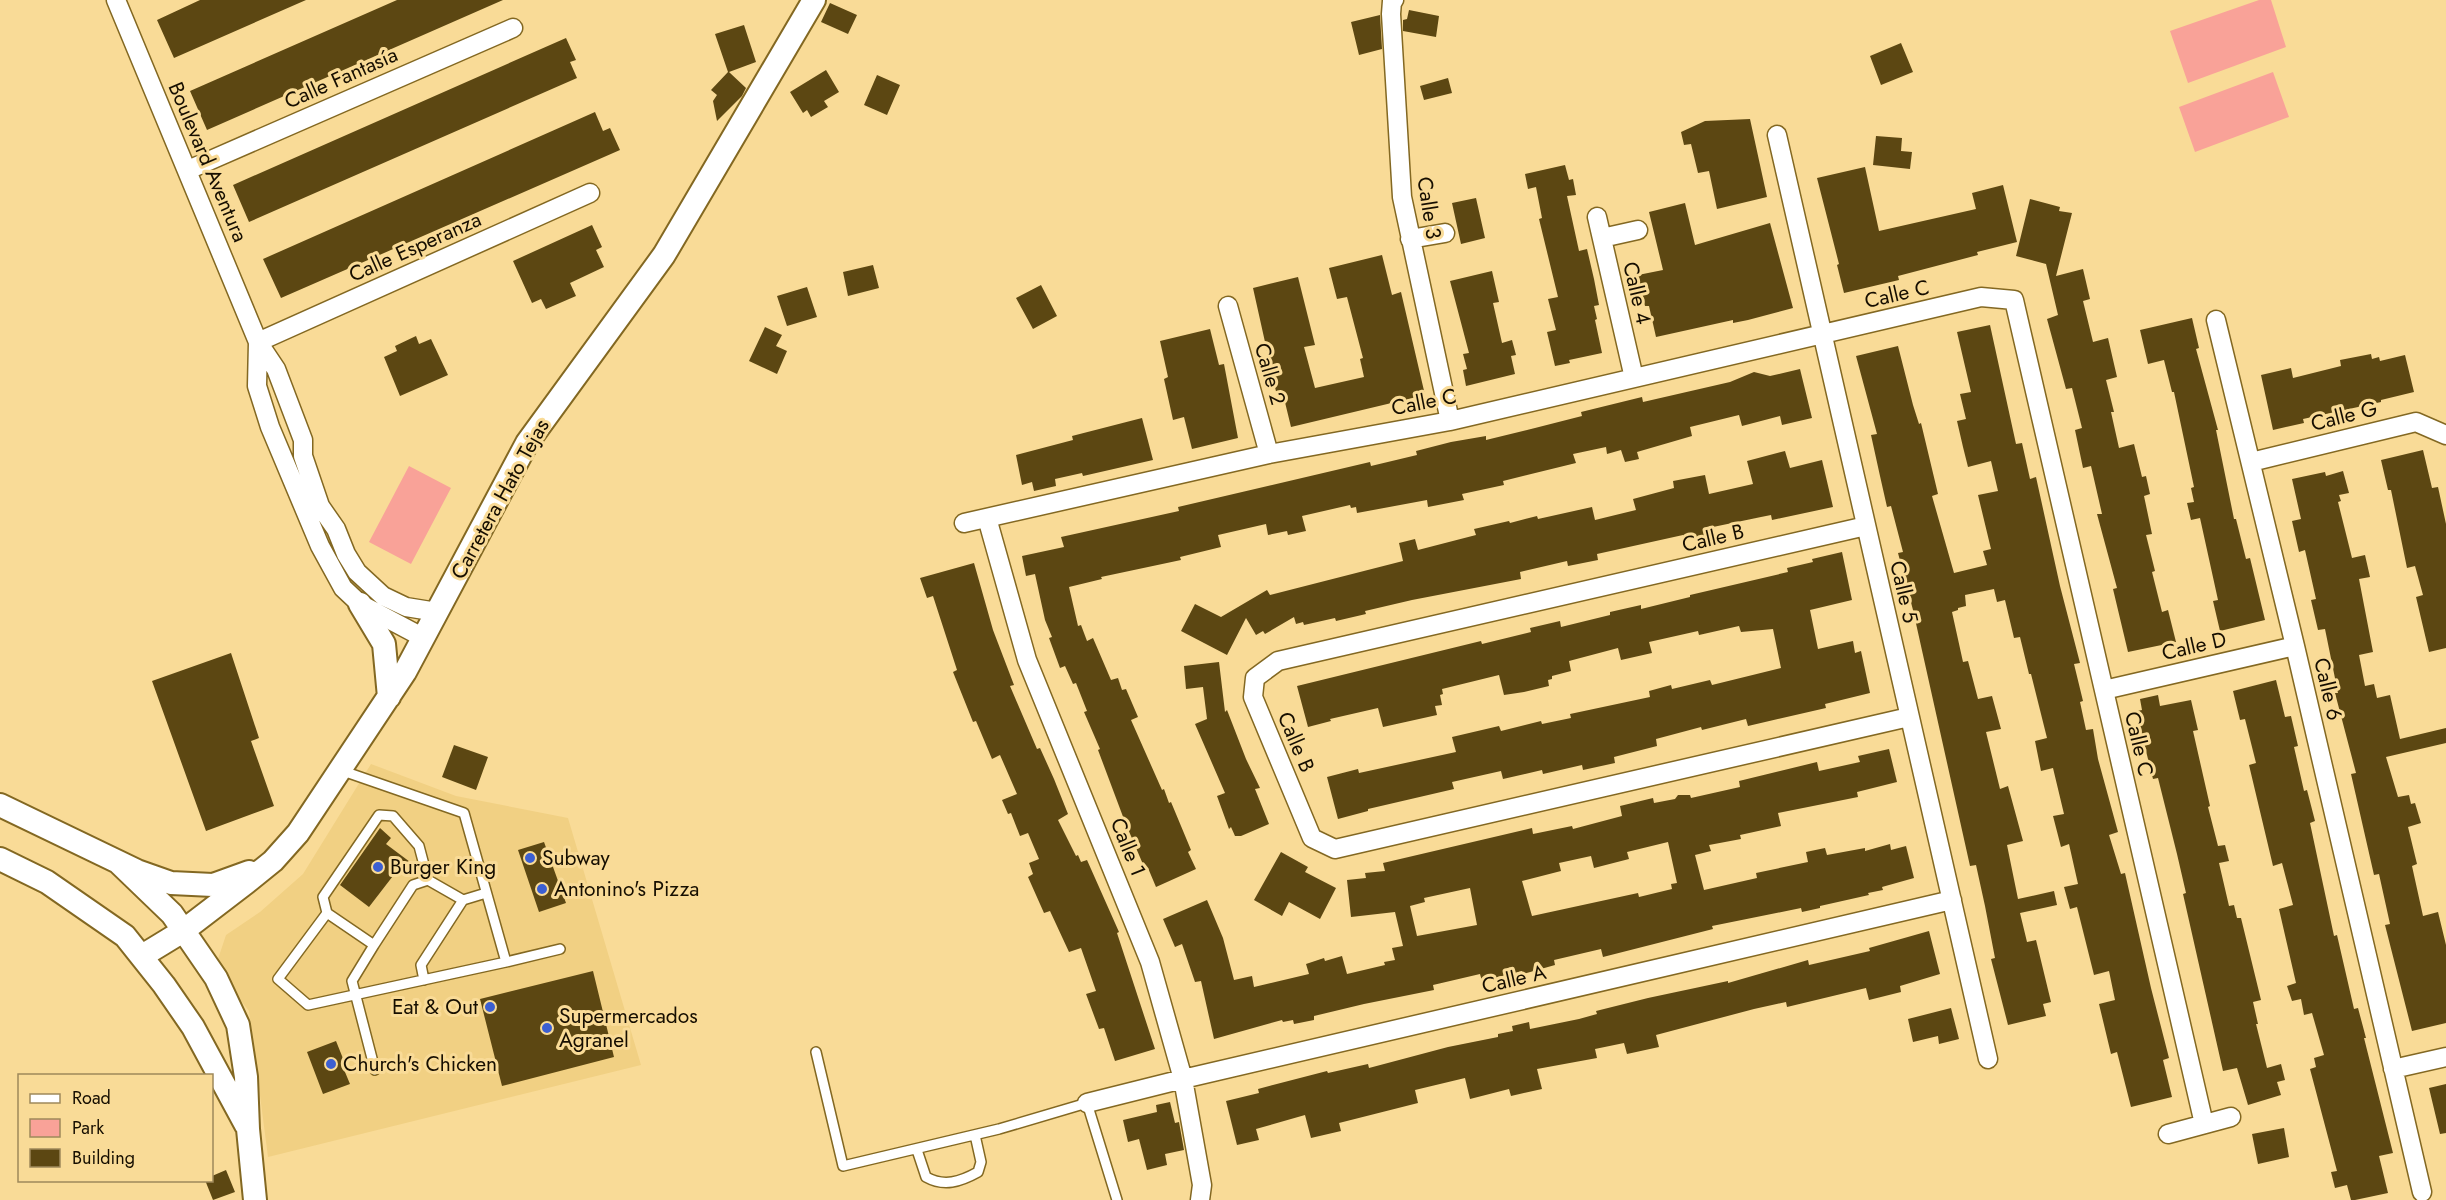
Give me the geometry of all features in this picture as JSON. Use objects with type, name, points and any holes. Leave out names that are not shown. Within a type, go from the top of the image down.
[{"type":"street","name":"Carretera Hato Tejas","points":[[142,956],[183,931],[264,867],[298,833],[405,672],[527,443],[664,255],[814,0]]},
{"type":"street","name":"Calle 3","points":[[1394,0],[1390,14],[1402,197],[1450,421]]},
{"type":"street","name":"Boulevard Aventura","points":[[118,1],[258,342],[276,369],[303,440],[303,456],[320,506],[338,533],[357,572],[383,596],[405,607],[437,612]]},
{"type":"street","name":"Calle Fantasía","points":[[188,170],[513,28]]},
{"type":"street","name":"Calle 5","points":[[1777,135],[1988,1059]]},
{"type":"street","name":"Calle Esperanza","points":[[258,342],[590,193]]},
{"type":"street","name":"Calle 4","points":[[1597,217],[1634,378]]},
{"type":"street","points":[[1602,238],[1638,230]]},
{"type":"street","points":[[1410,239],[1445,232]]},
{"type":"street","name":"Calle C","points":[[964,523],[1269,454],[1450,421],[1981,297],[2014,300],[2204,1124]]},
{"type":"street","name":"Calle 2","points":[[1228,306],[1269,454]]},
{"type":"street","name":"Calle 6","points":[[2216,320],[2295,646],[2421,1192]]},
{"type":"street","name":"Boulevard Aventura","points":[[258,342],[257,386],[270,427],[320,546],[343,588],[360,604],[424,638]]},
{"type":"street","name":"Calle G","points":[[2251,462],[2416,422],[2446,435]]},
{"type":"street","name":"Calle 1","points":[[987,518],[1027,660],[1150,962],[1184,1079],[1202,1185],[1200,1200]]},
{"type":"street","name":"Calle B","points":[[1866,526],[1278,662],[1255,678],[1252,697],[1312,838],[1335,849],[1910,717]]},
{"type":"street","points":[[320,546],[338,533]]},
{"type":"street","points":[[360,604],[384,644],[389,698]]},
{"type":"street","name":"Calle D","points":[[2104,690],[2295,646]]},
{"type":"street","points":[[0,805],[118,862],[171,883],[213,885],[264,867]]},
{"type":"street","points":[[0,859],[47,882],[124,936],[142,956],[194,1027],[248,1129]]},
{"type":"street","points":[[118,862],[172,914],[216,978],[238,1025],[246,1077],[248,1129],[255,1200]]},
{"type":"street","name":"Calle A","points":[[1087,1103],[1952,900]]},
{"type":"street","points":[[2392,1069],[2446,1057]]},
{"type":"street","points":[[2168,1134],[2231,1117]]},
{"type":"lane","points":[[340,770],[464,813],[506,962]]},
{"type":"lane","points":[[374,945],[327,913],[323,897],[379,815],[393,816],[419,846],[428,880],[463,900]]},
{"type":"lane","points":[[375,1070],[352,981],[413,885],[428,880]]},
{"type":"lane","points":[[424,980],[421,965],[463,900],[486,893]]},
{"type":"lane","points":[[327,913],[278,979],[308,1005],[560,949]]},
{"type":"lane","points":[[816,1052],[843,1166],[917,1150],[1087,1103],[1117,1200]]},
{"type":"lane","points":[[917,1150],[926,1177],[935,1182],[947,1184],[978,1172],[981,1162],[975,1135]]},
{"type":"shaded area","points":[[371,764],[456,796],[568,818],[641,1065],[268,1157],[249,1011],[228,984],[218,959],[226,935],[260,912],[303,874]]},
{"type":"green space","points":[[2259,0],[2271,0],[2286,47],[2188,83],[2170,31]]},
{"type":"green space","points":[[2273,72],[2289,117],[2195,152],[2179,107]]},
{"type":"green space","points":[[409,466],[451,488],[411,564],[369,542]]},
{"type":"building","points":[[200,0],[306,0],[174,58],[157,20]]},
{"type":"building","points":[[397,0],[503,0],[207,130],[190,91]]},
{"type":"building","points":[[830,3],[857,15],[848,34],[821,22]]},
{"type":"building","points":[[1409,10],[1439,16],[1436,37],[1403,31],[1403,20],[1407,19]]},
{"type":"building","points":[[1380,15],[1382,49],[1359,55],[1351,22]]},
{"type":"building","points":[[744,25],[756,62],[729,72],[746,88],[742,96],[717,121],[713,101],[717,95],[711,90],[728,72],[715,34]]},
{"type":"building","points":[[566,38],[576,60],[570,62],[577,78],[249,222],[233,185]]},
{"type":"building","points":[[1901,43],[1913,72],[1881,85],[1870,56]]},
{"type":"building","points":[[826,70],[839,92],[824,101],[828,107],[811,117],[807,110],[803,113],[790,92]]},
{"type":"building","points":[[877,75],[900,85],[887,115],[864,105]]},
{"type":"building","points":[[1448,78],[1452,93],[1424,100],[1420,86]]},
{"type":"building","points":[[595,112],[603,131],[610,128],[620,150],[281,298],[263,259]]},
{"type":"building","points":[[1750,119],[1767,197],[1717,209],[1709,171],[1698,173],[1691,144],[1684,145],[1681,132],[1705,121]]},
{"type":"building","points":[[1876,136],[1902,138],[1901,151],[1912,152],[1910,169],[1873,165]]},
{"type":"building","points":[[1565,165],[1569,180],[1573,179],[1576,195],[1567,196],[1579,251],[1587,249],[1594,279],[1599,305],[1594,306],[1597,319],[1595,320],[1602,353],[1569,360],[1570,363],[1555,366],[1547,332],[1556,330],[1548,299],[1558,297],[1539,219],[1542,218],[1536,187],[1528,189],[1525,174]]},
{"type":"building","points":[[1865,167],[1879,231],[1976,209],[1972,193],[2003,185],[2017,242],[1898,276],[1899,280],[1844,293],[1817,178]]},
{"type":"building","points":[[1476,198],[1485,238],[1461,244],[1452,203]]},
{"type":"building","points":[[2030,199],[2060,207],[2059,211],[2072,213],[2056,276],[2083,269],[2090,299],[2083,301],[2093,342],[2108,338],[2117,377],[2106,380],[2114,412],[2111,412],[2119,448],[2134,444],[2142,477],[2146,476],[2150,494],[2144,496],[2152,534],[2146,535],[2155,571],[2152,572],[2162,612],[2168,610],[2176,642],[2128,652],[2113,589],[2117,588],[2097,514],[2102,514],[2091,466],[2083,468],[2075,430],[2082,428],[2072,388],[2066,389],[2047,319],[2058,315],[2046,264],[2016,256]]},
{"type":"building","points":[[1685,203],[1695,245],[1770,223],[1793,308],[1748,320],[1733,323],[1733,320],[1656,337],[1649,306],[1645,306],[1638,275],[1663,270],[1649,212]]},
{"type":"building","points":[[592,225],[602,247],[596,250],[604,267],[570,283],[576,296],[546,309],[541,299],[532,303],[513,261]]},
{"type":"building","points":[[1382,255],[1392,295],[1401,292],[1425,395],[1291,427],[1283,394],[1277,396],[1253,288],[1298,277],[1315,345],[1304,347],[1315,388],[1364,377],[1360,359],[1363,358],[1347,297],[1337,299],[1329,268]]},
{"type":"building","points":[[873,265],[879,288],[848,296],[843,272]]},
{"type":"building","points":[[1492,271],[1499,302],[1493,303],[1502,343],[1512,340],[1516,355],[1511,356],[1515,374],[1466,386],[1463,370],[1467,369],[1463,354],[1469,353],[1450,281]]},
{"type":"building","points":[[1041,285],[1057,316],[1033,329],[1016,298]]},
{"type":"building","points":[[807,287],[817,317],[787,326],[777,296]]},
{"type":"building","points":[[2192,318],[2199,348],[2196,349],[2218,430],[2216,430],[2234,519],[2236,519],[2246,559],[2250,558],[2265,620],[2220,631],[2213,601],[2218,600],[2200,518],[2191,520],[2187,503],[2194,502],[2191,488],[2194,487],[2174,392],[2172,392],[2164,360],[2148,364],[2140,330]]},
{"type":"building","points":[[1990,325],[2016,444],[2022,443],[2030,479],[2036,477],[2080,663],[2074,664],[2083,701],[2080,702],[2086,730],[2093,729],[2098,759],[2118,832],[2109,835],[2121,874],[2125,873],[2169,1058],[2163,1060],[2172,1097],[2131,1107],[2117,1052],[2111,1054],[2099,1004],[2115,1000],[2109,971],[2094,975],[2077,907],[2070,909],[2064,887],[2078,884],[2069,844],[2061,847],[2053,816],[2064,814],[2053,768],[2041,771],[2035,741],[2047,738],[2031,674],[2029,674],[2020,637],[2014,638],[2005,600],[1997,602],[1994,589],[1965,595],[1966,606],[1952,612],[1963,662],[1968,661],[1978,699],[1992,696],[2001,729],[1986,732],[2000,789],[2008,786],[2023,841],[2007,845],[2018,899],[2054,891],[2057,905],[2020,913],[2027,942],[2036,940],[2051,1002],[2043,1004],[2046,1016],[2008,1025],[1991,959],[1995,958],[1976,865],[1970,866],[1913,610],[1898,553],[1903,552],[1891,506],[1887,507],[1871,435],[1877,434],[1856,356],[1898,346],[1913,405],[1919,424],[1921,423],[1938,494],[1932,496],[1954,573],[1987,565],[1983,551],[1991,549],[1978,495],[1998,491],[1991,461],[1968,467],[1957,421],[1966,419],[1960,394],[1971,392],[1957,332]]},
{"type":"building","points":[[765,327],[782,335],[776,346],[787,351],[777,374],[749,361]]},
{"type":"building","points":[[1210,329],[1219,365],[1224,364],[1238,438],[1192,449],[1184,417],[1173,420],[1164,379],[1168,377],[1160,341]]},
{"type":"building","points":[[416,336],[419,344],[431,339],[448,375],[400,396],[384,357],[397,351],[395,346]]},
{"type":"building","points":[[2371,354],[2372,359],[2379,357],[2380,361],[2405,355],[2414,392],[2381,400],[2381,402],[2303,419],[2304,423],[2273,430],[2261,375],[2291,368],[2293,378],[2341,366],[2340,360]]},
{"type":"building","points":[[1800,369],[1812,418],[1782,425],[1780,416],[1742,426],[1739,415],[1690,427],[1692,436],[1637,452],[1639,459],[1625,462],[1621,450],[1607,454],[1606,447],[1573,454],[1576,463],[1503,481],[1504,485],[1462,494],[1464,500],[1428,507],[1427,500],[1357,513],[1356,507],[1351,508],[1350,505],[1302,516],[1306,531],[1288,535],[1287,531],[1268,535],[1266,524],[1218,535],[1221,547],[1180,557],[1181,560],[1101,577],[1102,579],[1069,587],[1078,626],[1081,625],[1087,641],[1093,638],[1111,680],[1118,678],[1122,690],[1126,689],[1138,717],[1131,720],[1162,790],[1164,789],[1169,803],[1171,802],[1191,850],[1188,852],[1196,869],[1156,887],[1148,868],[1145,869],[1125,822],[1098,750],[1100,749],[1084,712],[1087,711],[1076,683],[1073,684],[1065,666],[1060,668],[1049,638],[1052,637],[1045,620],[1035,574],[1026,576],[1022,556],[1064,547],[1061,537],[1179,511],[1178,507],[1370,462],[1371,466],[1417,455],[1416,451],[1451,442],[1486,436],[1486,440],[1582,416],[1581,412],[1642,397],[1643,402],[1730,382],[1754,372],[1770,376]]},
{"type":"building","points":[[1142,418],[1153,460],[1083,476],[1082,473],[1055,479],[1056,486],[1034,491],[1032,482],[1022,485],[1016,455],[1073,440],[1072,436]]},
{"type":"building","points":[[2423,450],[2432,488],[2438,487],[2446,524],[2446,648],[2429,652],[2416,597],[2423,595],[2415,566],[2407,568],[2391,490],[2388,490],[2381,460]]},
{"type":"building","points":[[1785,451],[1790,468],[1822,460],[1833,507],[1772,520],[1771,515],[1713,527],[1714,534],[1684,540],[1683,535],[1597,554],[1598,560],[1568,566],[1567,561],[1520,572],[1521,579],[1412,600],[1365,611],[1366,614],[1336,621],[1335,618],[1304,625],[1303,622],[1296,624],[1294,617],[1265,634],[1263,631],[1256,635],[1246,618],[1227,655],[1181,631],[1195,604],[1221,617],[1267,590],[1270,595],[1403,561],[1399,543],[1415,539],[1418,550],[1476,535],[1474,529],[1537,516],[1538,519],[1592,507],[1595,520],[1636,510],[1633,499],[1674,488],[1673,481],[1705,475],[1709,494],[1753,484],[1747,461]]},
{"type":"building","points":[[2343,471],[2349,493],[2339,495],[2341,501],[2338,502],[2352,558],[2365,555],[2370,577],[2359,579],[2373,652],[2359,655],[2365,686],[2374,684],[2377,698],[2390,695],[2400,739],[2446,728],[2446,743],[2386,757],[2398,797],[2409,795],[2411,804],[2415,803],[2421,823],[2408,827],[2417,864],[2412,866],[2423,916],[2438,912],[2446,945],[2446,1023],[2412,1031],[2385,925],[2390,924],[2379,874],[2374,875],[2351,774],[2356,773],[2335,693],[2338,693],[2325,629],[2318,630],[2311,600],[2316,599],[2305,550],[2299,552],[2292,521],[2301,519],[2292,479],[2325,472],[2326,476]]},
{"type":"building","points":[[1842,552],[1852,600],[1810,610],[1818,649],[1853,641],[1855,653],[1861,651],[1870,693],[1825,704],[1826,708],[1748,726],[1746,719],[1702,730],[1701,727],[1656,739],[1657,746],[1614,757],[1615,763],[1583,770],[1582,765],[1543,774],[1542,770],[1503,779],[1501,771],[1452,782],[1454,789],[1368,809],[1368,811],[1338,819],[1327,777],[1358,769],[1359,773],[1456,752],[1452,737],[1499,726],[1501,731],[1541,721],[1542,724],[1571,718],[1570,714],[1650,697],[1649,691],[1671,685],[1672,689],[1710,680],[1712,685],[1781,668],[1773,629],[1741,632],[1739,626],[1699,635],[1698,631],[1649,642],[1652,653],[1621,660],[1618,648],[1569,661],[1571,671],[1552,676],[1552,679],[1548,680],[1549,686],[1524,692],[1504,695],[1499,675],[1442,689],[1443,694],[1440,695],[1442,705],[1435,706],[1437,715],[1383,727],[1378,708],[1330,719],[1331,721],[1308,727],[1297,686],[1481,641],[1482,644],[1531,632],[1530,628],[1560,621],[1561,627],[1610,615],[1610,612],[1641,605],[1641,609],[1690,597],[1690,595],[1788,572],[1787,568]]},
{"type":"building","points":[[974,563],[993,630],[1014,685],[1010,686],[1068,814],[1058,820],[1076,856],[1078,855],[1081,862],[1087,860],[1119,932],[1117,933],[1155,1049],[1115,1061],[1104,1028],[1099,1029],[1086,994],[1096,991],[1081,948],[1069,952],[1050,911],[1044,913],[1028,877],[1033,874],[1029,863],[1039,859],[1028,833],[1020,836],[1011,813],[1008,814],[1002,800],[1017,794],[1000,755],[992,759],[976,721],[973,722],[953,672],[957,670],[933,596],[927,598],[920,578]]},
{"type":"building","points":[[231,653],[259,738],[251,741],[274,806],[206,831],[152,681]]},
{"type":"building","points":[[1219,662],[1225,712],[1227,710],[1260,788],[1255,789],[1269,824],[1241,836],[1235,836],[1231,827],[1229,829],[1217,796],[1225,793],[1195,724],[1207,719],[1203,687],[1186,689],[1184,666]]},
{"type":"building","points":[[2276,680],[2285,717],[2291,716],[2298,746],[2294,747],[2304,791],[2307,790],[2315,821],[2310,823],[2334,936],[2337,935],[2354,1009],[2358,1008],[2393,1153],[2379,1156],[2388,1193],[2355,1200],[2351,1200],[2347,1185],[2335,1188],[2331,1172],[2337,1171],[2310,1069],[2316,1067],[2314,1058],[2324,1055],[2312,1013],[2304,1015],[2301,999],[2292,1001],[2287,986],[2296,983],[2279,909],[2293,905],[2282,863],[2273,866],[2249,765],[2256,763],[2245,719],[2240,720],[2233,691]]},
{"type":"building","points":[[2158,695],[2160,706],[2191,700],[2198,730],[2193,731],[2210,806],[2208,807],[2218,846],[2225,845],[2229,861],[2219,863],[2229,906],[2234,905],[2237,918],[2241,918],[2261,1000],[2253,1002],[2258,1024],[2256,1024],[2267,1068],[2281,1064],[2285,1080],[2277,1082],[2281,1095],[2248,1105],[2237,1068],[2223,1071],[2183,894],[2186,893],[2177,854],[2158,778],[2153,779],[2142,735],[2137,711],[2142,710],[2140,699]]},
{"type":"building","points":[[454,745],[488,757],[476,790],[442,777]]},
{"type":"building","points":[[1889,749],[1897,782],[1857,792],[1858,797],[1778,813],[1781,826],[1740,835],[1741,839],[1709,845],[1711,851],[1695,855],[1704,890],[1757,878],[1756,873],[1808,862],[1806,852],[1825,848],[1827,855],[1865,848],[1865,851],[1890,844],[1891,850],[1906,846],[1914,878],[1882,887],[1883,890],[1868,893],[1869,895],[1820,906],[1820,908],[1802,912],[1801,908],[1712,926],[1713,929],[1603,957],[1601,949],[1554,960],[1555,965],[1523,974],[1522,971],[1482,981],[1480,974],[1433,985],[1434,990],[1314,1016],[1314,1020],[1294,1024],[1293,1020],[1283,1022],[1282,1020],[1214,1039],[1201,981],[1195,982],[1182,944],[1175,947],[1163,919],[1207,900],[1223,938],[1234,980],[1252,976],[1254,987],[1309,974],[1306,964],[1324,958],[1325,961],[1342,956],[1347,974],[1385,965],[1384,962],[1395,960],[1392,948],[1403,946],[1395,912],[1351,917],[1347,880],[1366,878],[1365,873],[1385,871],[1383,863],[1532,828],[1533,834],[1572,826],[1573,829],[1622,816],[1620,806],[1653,798],[1654,803],[1675,799],[1678,795],[1690,795],[1691,798],[1740,787],[1739,781],[1817,762],[1819,771],[1860,762],[1858,756]],"holes":[[[1668,842],[1677,883],[1671,884],[1672,889],[1639,897],[1638,893],[1532,916],[1522,881],[1561,871],[1559,863],[1591,856],[1594,868],[1629,859],[1627,852]],[[1470,888],[1477,925],[1417,936],[1410,906],[1425,902],[1424,898]]]},
{"type":"building","name":"Burger King","points":[[380,828],[391,838],[386,844],[410,862],[400,875],[396,872],[369,907],[340,885]]},
{"type":"building","points":[[544,842],[566,903],[539,912],[518,850]]},
{"type":"building","points":[[1281,852],[1308,867],[1305,872],[1336,888],[1320,919],[1289,902],[1282,916],[1254,900]]},
{"type":"building","points":[[1929,931],[1940,974],[1900,986],[1901,992],[1869,1000],[1866,988],[1787,1007],[1786,1002],[1754,1009],[1656,1035],[1659,1047],[1627,1054],[1624,1043],[1595,1049],[1597,1058],[1537,1069],[1542,1089],[1511,1096],[1509,1089],[1470,1099],[1465,1078],[1415,1090],[1418,1103],[1339,1123],[1341,1131],[1311,1138],[1305,1115],[1256,1129],[1259,1140],[1237,1145],[1226,1101],[1259,1093],[1258,1089],[1327,1071],[1328,1073],[1368,1064],[1369,1068],[1448,1047],[1498,1037],[1498,1034],[1513,1031],[1512,1026],[1529,1022],[1530,1029],[1579,1019],[1597,1014],[1596,1011],[1728,981],[1728,983],[1808,960],[1809,965],[1870,951],[1869,948]]},
{"type":"building","name":"Supermercados Agranel","points":[[593,971],[614,1057],[502,1086],[480,999]]},
{"type":"building","points":[[1951,1008],[1959,1039],[1939,1044],[1938,1036],[1913,1042],[1908,1019]]},
{"type":"building","name":"Church's Chicken","points":[[336,1041],[348,1071],[345,1072],[350,1084],[323,1094],[307,1052]]},
{"type":"building","points":[[2446,1084],[2446,1133],[2440,1134],[2429,1088]]},
{"type":"building","points":[[1170,1102],[1175,1123],[1179,1122],[1184,1150],[1165,1154],[1167,1165],[1147,1170],[1139,1139],[1128,1142],[1123,1120],[1157,1112],[1156,1105]]},
{"type":"building","points":[[2284,1128],[2289,1157],[2258,1164],[2252,1134]]},
{"type":"building","points":[[226,1170],[235,1192],[213,1200],[206,1182],[213,1182],[213,1176]]},
{"type":"place","name":"Subway","points":[[530,858]]},
{"type":"place","name":"Burger King","points":[[378,867]]},
{"type":"place","name":"Antonino's Pizza","points":[[542,889]]},
{"type":"place","name":"Eat & Out","points":[[490,1007]]},
{"type":"place","name":"Supermercados Agranel","points":[[547,1028]]},
{"type":"place","name":"Church's Chicken","points":[[331,1064]]}]
